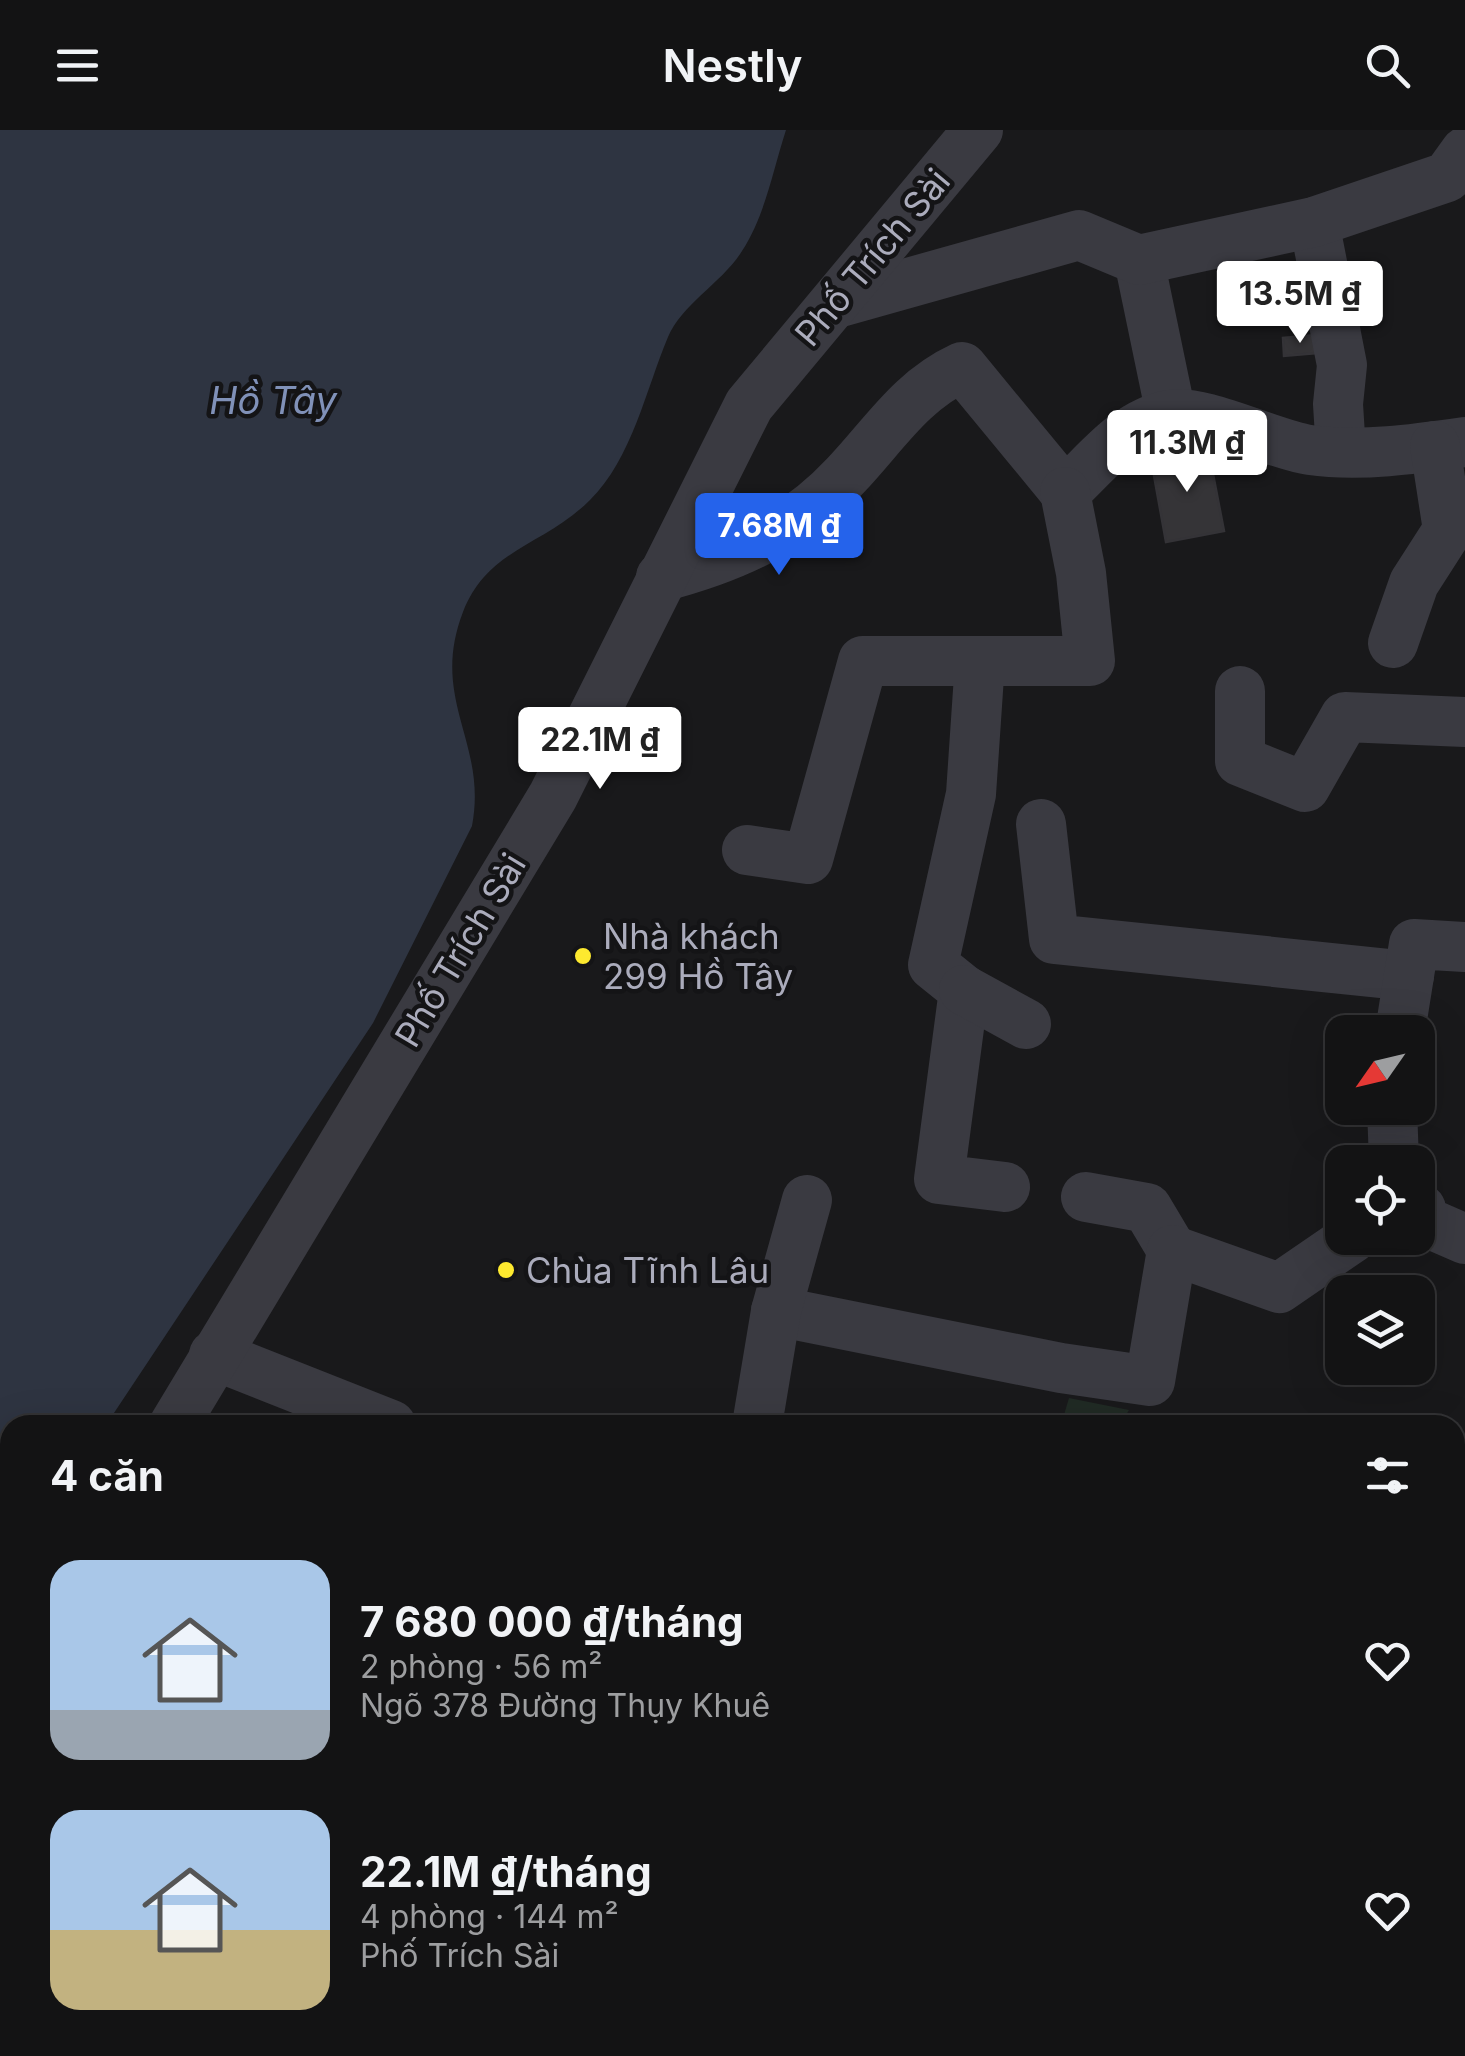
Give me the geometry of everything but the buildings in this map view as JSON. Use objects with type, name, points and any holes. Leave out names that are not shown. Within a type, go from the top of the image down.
[{"type":"street","name":"Phố Trích Sài","points":[[180,1415],[554,796],[756,393],[837,303],[978,130]]},
{"type":"street","points":[[837,303],[1079,235],[1139,260],[1314,222],[1447,177],[1461,168]]},
{"type":"street","points":[[1314,222],[1342,365],[1338,404],[1341,452]]},
{"type":"street","points":[[1139,260],[1171,414]]},
{"type":"street","points":[[662,577],[705,565],[771,538],[842,480],[914,395],[962,367],[1064,492],[1081,573],[1090,661],[864,661],[808,859],[747,850]]},
{"type":"street","points":[[1064,492],[1130,430],[1171,414],[1236,426],[1308,450],[1341,452],[1450,444],[1448,530],[1414,583],[1392,643]]},
{"type":"street","points":[[980,661],[971,794],[933,965],[964,990],[1026,1024]]},
{"type":"street","points":[[1240,690],[1240,761],[1305,787],[1346,717],[1465,722]]},
{"type":"street","points":[[1041,824],[1054,939],[1409,976]]},
{"type":"street","points":[[1403,1015],[1414,944],[1465,947]]},
{"type":"street","points":[[964,990],[939,1179],[1005,1187]]},
{"type":"street","points":[[1086,1197],[1147,1208],[1172,1250],[1279,1288],[1327,1255]]},
{"type":"street","points":[[758,1415],[776,1311],[807,1200]]},
{"type":"street","points":[[1435,1227],[1465,1239]]},
{"type":"street","points":[[776,1311],[1061,1368],[1150,1381],[1172,1250]]},
{"type":"street","points":[[214,1355],[365,1415]]},
{"type":"shaded area","points":[[1069,1398],[1129,1410],[1126,1415],[1064,1415]]},
{"type":"water","name":"Hồ Tây","points":[[0,130],[786,130],[763,208],[750,237],[734,262],[674,325],[627,444],[605,483],[572,515],[487,574],[463,612],[454,643],[452,671],[473,770],[472,826],[373,1023],[113,1415],[0,1415]]},
{"type":"place","name":"Nhà khách 299 Hồ Tây","points":[[583,956]]},
{"type":"place","name":"Chùa Tĩnh Lâu","points":[[506,1270]]}]
